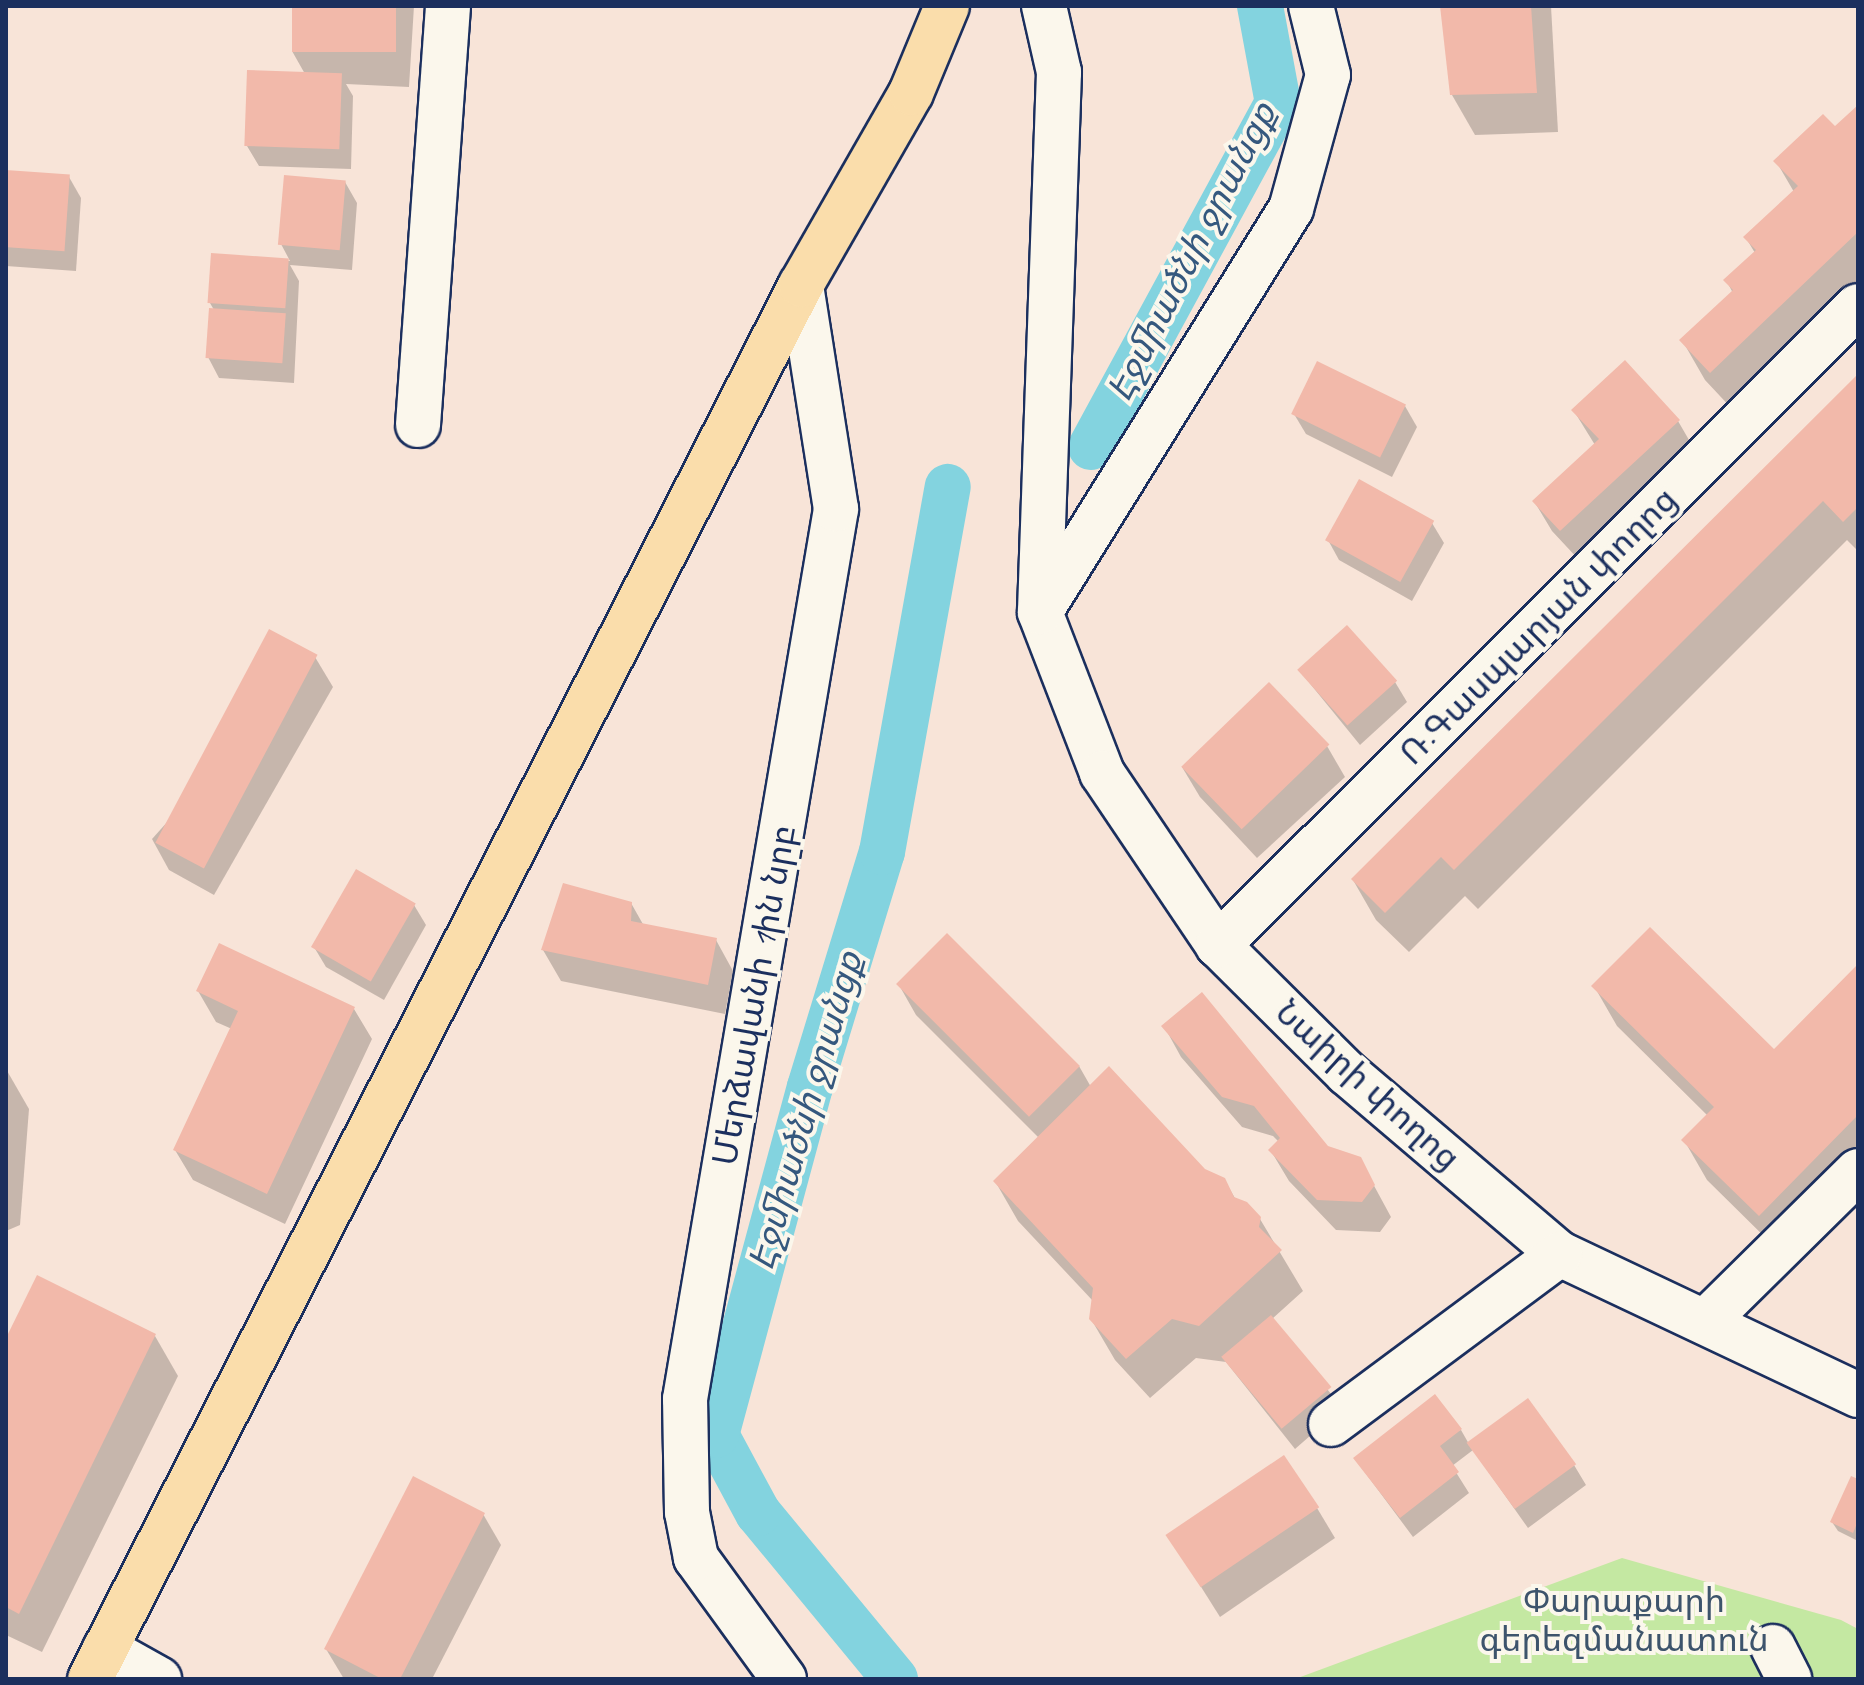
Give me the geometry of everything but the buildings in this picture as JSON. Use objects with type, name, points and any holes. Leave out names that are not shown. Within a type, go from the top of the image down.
[{"type":"main road","points":[[98,1664],[801,285],[911,93],[947,6]]},
{"type":"street","points":[[418,425],[448,6]]},
{"type":"street","points":[[1040,612],[1059,72],[1044,6]]},
{"type":"street","points":[[1040,612],[1291,209],[1328,75],[1311,6]]},
{"type":"street","name":"Մերձավանի 1ին նրբ","points":[[784,1679],[696,1558],[687,1512],[685,1399],[836,509],[801,285]]},
{"type":"street","name":"Ռ.Գասպարյան փողոց","points":[[1218,945],[1858,306]]},
{"type":"street","name":"Նաիրի փողոց","points":[[1040,612],[1102,773],[1218,945],[1347,1073],[1560,1254],[1858,1395]]},
{"type":"street","points":[[1705,1322],[1858,1171]]},
{"type":"street","points":[[1331,1424],[1560,1254]]},
{"type":"street","points":[[98,1664],[159,1679]]},
{"type":"green space","name":"Փարաքարի գերեզմանատուն","points":[[1622,1558],[1841,1620],[1858,1629],[1858,1679],[1295,1679]]},
{"type":"waterway","name":"Էջմիածնի ջրանցք","points":[[1091,447],[1278,103],[1260,6]]},
{"type":"waterway","name":"Էջմիածնի ջրանցք","points":[[895,1679],[758,1513],[716,1435],[810,1087],[882,852],[948,487]]}]
